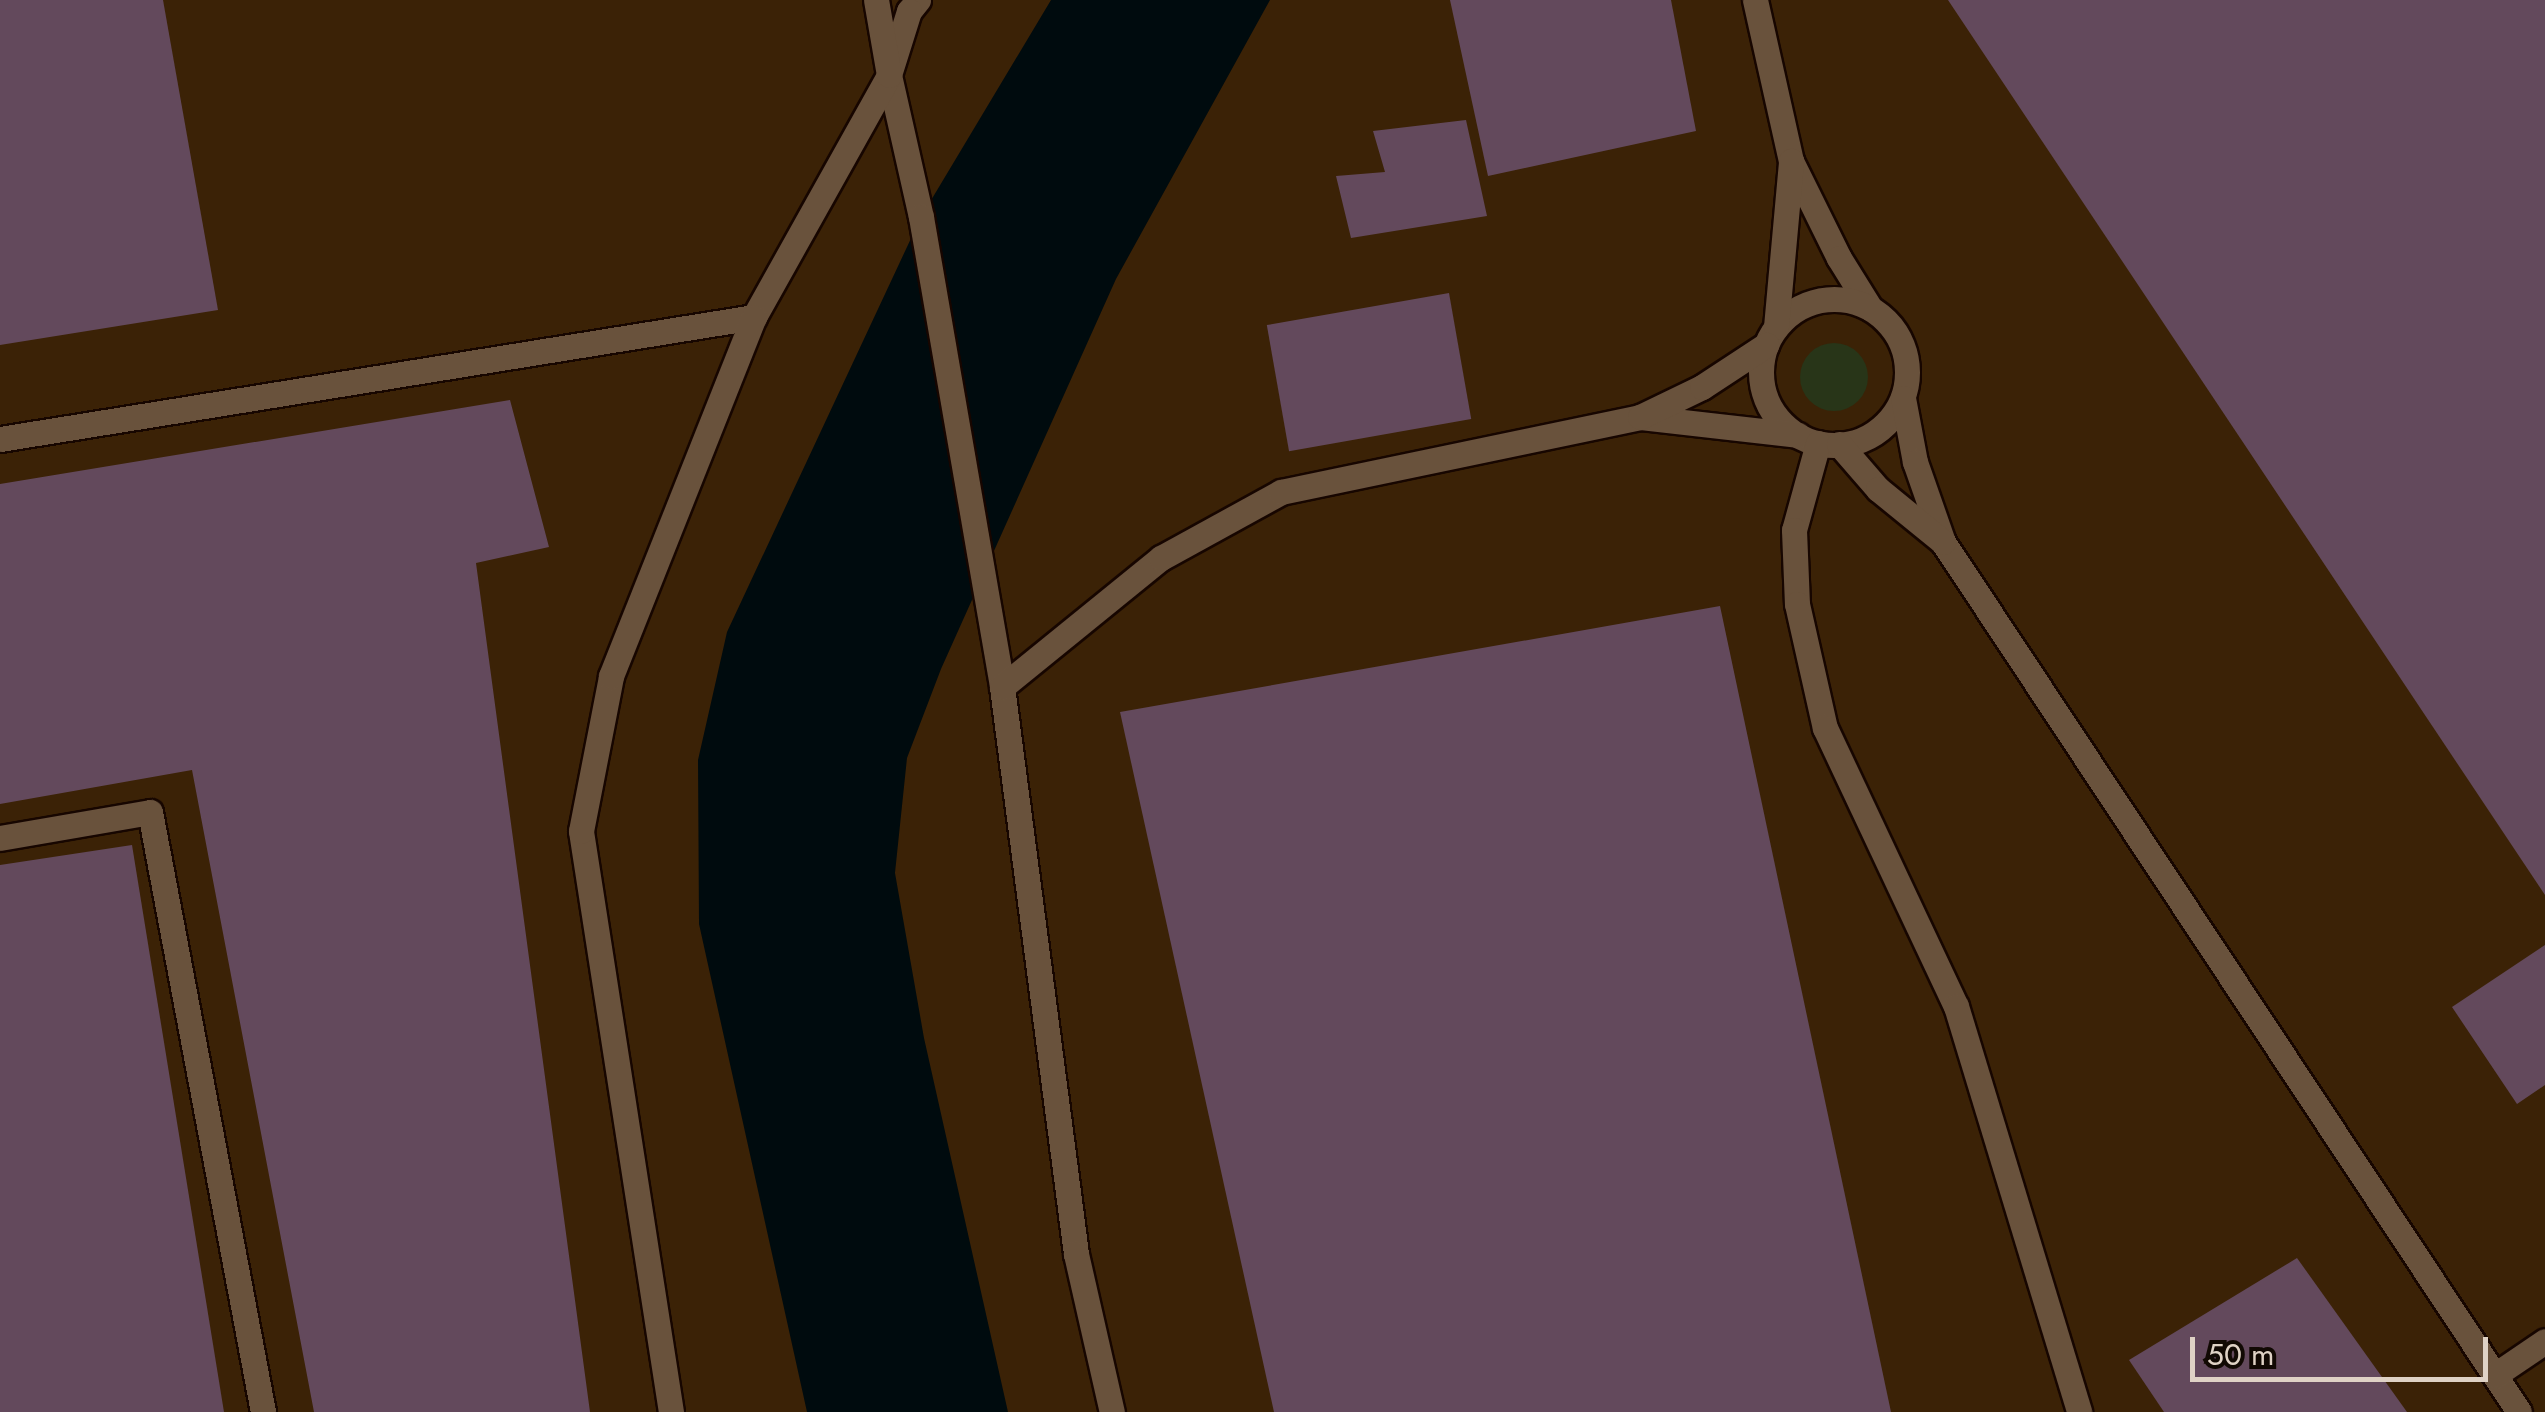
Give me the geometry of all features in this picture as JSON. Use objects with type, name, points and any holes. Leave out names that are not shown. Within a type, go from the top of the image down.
[{"type":"lane","points":[[876,0],[921,217],[1002,687],[1076,1254],[1112,1412]]},
{"type":"lane","points":[[671,1412],[581,831],[610,676],[754,317],[890,75],[909,11],[918,0]]},
{"type":"lane","points":[[1755,0],[1792,161],[1839,258],[1870,308]]},
{"type":"lane","points":[[1792,161],[1763,386],[1776,414],[1819,441],[1943,542]]},
{"type":"lane","points":[[1002,687],[1161,558],[1281,492],[1640,417],[1702,387],[1771,336],[1792,312],[1820,301],[1851,300],[1870,308],[1887,321],[1907,357],[1903,398],[1916,462],[1943,542],[2519,1412]]},
{"type":"lane","points":[[0,439],[754,317]]},
{"type":"lane","points":[[1640,417],[1819,441],[1878,430],[1903,398]]},
{"type":"lane","points":[[1819,441],[1794,530],[1797,604],[1825,728],[1956,1006],[2079,1412]]},
{"type":"lane","points":[[0,838],[150,812],[263,1412]]},
{"type":"lane","points":[[2494,1375],[2545,1341]]},
{"type":"shaded area","points":[[0,0],[2545,0],[2545,1412],[0,1412]]},
{"type":"shaded area","points":[[1051,0],[1270,0],[1116,279],[941,669],[907,758],[895,873],[924,1038],[1008,1412],[807,1412],[699,924],[698,760],[727,632],[921,217]]},
{"type":"green space","points":[[1834,343],[1858,353],[1868,377],[1858,401],[1834,411],[1810,401],[1800,377],[1810,353]]},
{"type":"building","points":[[0,0],[163,0],[218,310],[0,345]]},
{"type":"building","points":[[1450,0],[1671,0],[1696,131],[1488,176]]},
{"type":"building","points":[[1948,0],[2545,0],[2545,895]]},
{"type":"building","points":[[1466,120],[1487,216],[1351,238],[1336,176],[1385,172],[1373,131]]},
{"type":"building","points":[[1449,293],[1471,419],[1289,451],[1267,325]]},
{"type":"building","points":[[510,400],[549,547],[476,563],[590,1412],[314,1412],[192,770],[0,804],[0,484]]},
{"type":"building","points":[[1720,606],[1891,1412],[1274,1412],[1120,712]]},
{"type":"building","points":[[132,845],[224,1412],[0,1412],[0,865]]},
{"type":"building","points":[[2545,945],[2545,1085],[2517,1104],[2452,1007]]},
{"type":"building","points":[[2297,1258],[2407,1412],[2164,1412],[2129,1360]]}]
